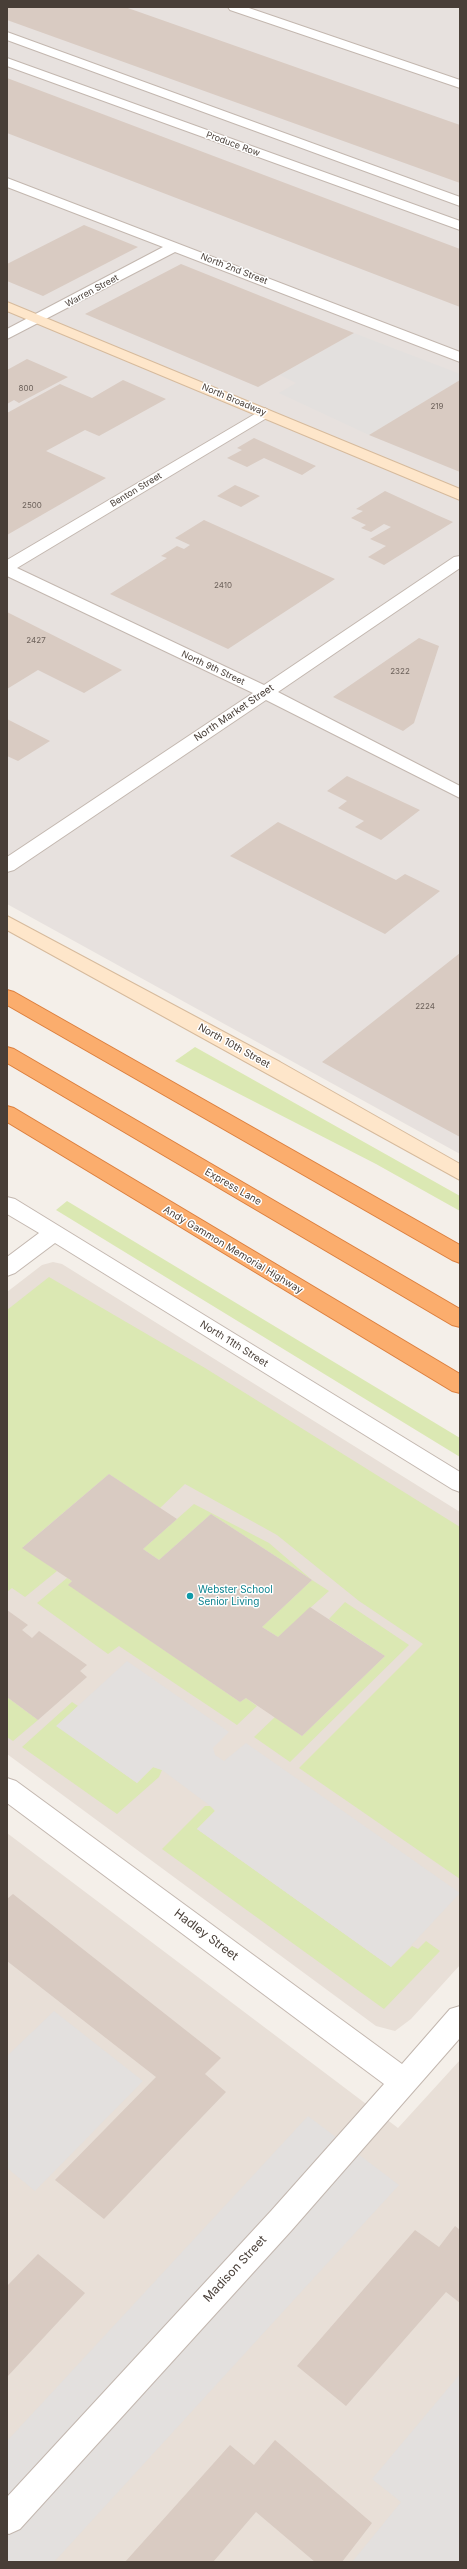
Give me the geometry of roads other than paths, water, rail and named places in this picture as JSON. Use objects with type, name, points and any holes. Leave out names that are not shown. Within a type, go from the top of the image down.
[{"type":"highway","points":[[7,996],[460,1255]]},
{"type":"highway","name":"Express Lane","points":[[7,1054],[460,1319]]},
{"type":"highway","name":"Andy Gammon Memorial Highway","points":[[7,1114],[460,1385]]},
{"type":"main road","name":"North Broadway","points":[[7,306],[460,495]]},
{"type":"main road","name":"North 10th Street","points":[[7,922],[273,1067],[460,1173]]},
{"type":"street","points":[[234,7],[460,84]]},
{"type":"street","points":[[7,36],[460,202]]},
{"type":"street","name":"Produce Row","points":[[7,62],[460,226]]},
{"type":"street","name":"North 2nd Street","points":[[7,182],[176,246],[460,357]]},
{"type":"street","name":"Warren Street","points":[[7,335],[176,246]]},
{"type":"street","name":"Benton Street","points":[[7,568],[265,413]]},
{"type":"street","name":"North Market Street","points":[[7,866],[460,561]]},
{"type":"street","name":"North 9th Street","points":[[7,568],[265,692],[460,793]]},
{"type":"street","name":"North 11th Street","points":[[7,1204],[460,1483]]},
{"type":"street","points":[[7,1268],[54,1233]]},
{"type":"street","name":"Hadley Street","points":[[7,1790],[404,2082]]},
{"type":"street","name":"Madison Street","points":[[9,2518],[404,2082],[460,2018]]},
{"type":"place","name":"Webster School Senior Living","points":[[190,1596]]}]
